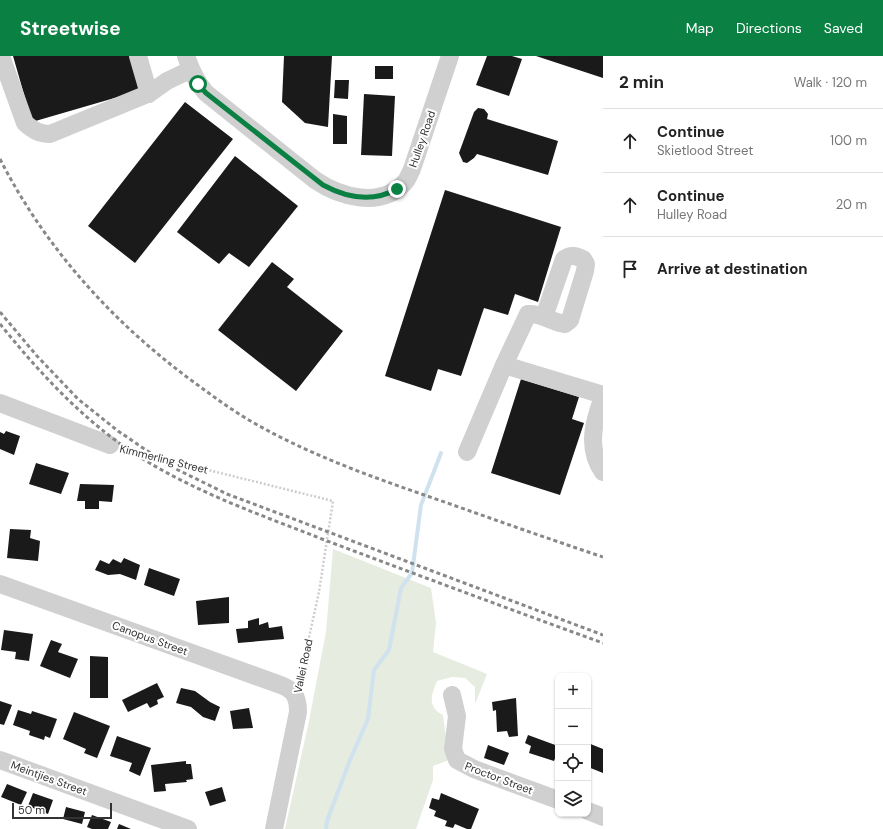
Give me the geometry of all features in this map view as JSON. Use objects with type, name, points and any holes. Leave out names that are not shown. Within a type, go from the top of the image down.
[{"type":"street","points":[[1,56],[25,123],[34,131],[42,134],[50,134],[149,94],[164,92],[191,68]]},
{"type":"street","points":[[138,56],[149,94]]},
{"type":"street","name":"Hulley Road","points":[[191,68],[206,93],[319,182],[343,194],[367,198],[389,193],[397,189],[405,182],[412,169],[450,56]]},
{"type":"street","points":[[467,452],[504,365],[528,314],[534,313],[544,317]]},
{"type":"street","points":[[504,365],[603,396],[592,435],[596,458],[603,472]]},
{"type":"street","name":"Kimmerling Street","points":[[0,404],[110,445]]},
{"type":"street","name":"Canopus Street","points":[[0,584],[278,684],[292,691],[296,697]]},
{"type":"street","name":"Proctor Street","points":[[452,695],[456,716],[453,749],[457,760],[474,769],[555,799]]},
{"type":"street","name":"Vallei Road","points":[[274,829],[298,712],[296,697]]},
{"type":"street","name":"Meintjies Street","points":[[0,760],[188,829]]},
{"type":"street","points":[[591,812],[603,817]]},
{"type":"path","name":"Kimmerling Street","points":[[110,445],[333,501]]},
{"type":"path","name":"Vallei Road","points":[[296,697],[319,592],[333,501]]},
{"type":"shaded area","points":[[333,549],[431,588],[436,623],[433,652],[487,674],[475,704],[475,687],[465,678],[452,677],[437,681],[433,691],[432,704],[438,712],[443,715],[449,760],[433,766],[433,780],[416,829],[285,829],[308,726],[326,632]]},
{"type":"building","points":[[13,56],[130,56],[142,90],[32,122]]},
{"type":"building","points":[[284,56],[332,56],[328,127],[305,123],[282,102]]},
{"type":"building","points":[[487,56],[512,56],[522,59],[509,96],[476,85]]},
{"type":"building","points":[[536,56],[603,56],[603,78]]},
{"type":"building","points":[[375,66],[393,66],[393,79],[375,79]]},
{"type":"building","points":[[335,80],[349,80],[348,99],[334,98]]},
{"type":"building","points":[[364,94],[395,96],[392,156],[361,155]]},
{"type":"building","points":[[185,102],[233,139],[135,263],[88,226]]},
{"type":"building","points":[[478,108],[484,109],[488,114],[487,119],[558,141],[548,175],[477,154],[467,163],[463,162],[459,153],[474,112]]},
{"type":"building","points":[[333,114],[347,116],[347,144],[333,144]]},
{"type":"building","points":[[235,156],[298,206],[249,267],[229,253],[219,264],[177,232]]},
{"type":"building","points":[[445,190],[561,227],[538,302],[515,294],[508,315],[484,308],[461,376],[438,369],[431,391],[385,376]]},
{"type":"building","points":[[272,262],[294,279],[287,287],[343,331],[296,391],[218,330]]},
{"type":"building","points":[[521,379],[579,397],[572,419],[584,423],[560,495],[491,473]]},
{"type":"building","points":[[6,431],[20,436],[14,455],[0,449],[0,432],[4,434]]},
{"type":"building","points":[[36,463],[69,473],[61,494],[29,484]]},
{"type":"building","points":[[80,484],[114,485],[112,502],[99,501],[99,509],[85,509],[85,501],[77,501]]},
{"type":"building","points":[[10,529],[31,530],[30,538],[40,541],[38,561],[7,558]]},
{"type":"building","points":[[124,558],[140,565],[136,580],[120,574],[108,575],[95,570],[100,560],[109,564],[113,559],[121,563]]},
{"type":"building","points":[[149,568],[180,579],[174,596],[144,585]]},
{"type":"building","points":[[229,597],[229,623],[198,625],[196,601]]},
{"type":"building","points":[[259,618],[259,625],[268,622],[269,628],[282,626],[284,639],[238,643],[236,629],[248,628],[248,621]]},
{"type":"building","points":[[4,630],[33,634],[29,661],[15,659],[16,652],[1,650]]},
{"type":"building","points":[[51,640],[62,644],[58,652],[78,659],[70,678],[40,666]]},
{"type":"building","points":[[90,656],[108,657],[108,698],[90,698]]},
{"type":"building","points":[[157,683],[164,697],[157,700],[158,704],[150,708],[147,703],[128,712],[122,700]]},
{"type":"building","points":[[181,688],[195,691],[220,707],[215,721],[203,717],[191,707],[176,703]]},
{"type":"building","points":[[516,698],[518,736],[509,737],[507,731],[497,732],[496,710],[493,711],[492,702]]},
{"type":"building","points":[[0,701],[12,705],[4,725],[0,724]]},
{"type":"building","points":[[249,708],[253,728],[233,729],[230,711]]},
{"type":"building","points":[[18,710],[31,714],[32,711],[57,719],[50,738],[45,736],[44,740],[29,735],[30,731],[13,725]]},
{"type":"building","points":[[74,712],[110,726],[97,758],[84,753],[86,749],[63,739]]},
{"type":"building","points":[[528,735],[555,745],[554,761],[529,753],[531,746],[525,743]]},
{"type":"building","points":[[117,736],[151,748],[140,776],[129,771],[132,763],[110,756]]},
{"type":"building","points":[[591,744],[603,749],[603,773],[591,768]]},
{"type":"building","points":[[488,745],[509,753],[504,765],[484,758]]},
{"type":"building","points":[[186,761],[186,764],[191,764],[193,779],[186,780],[187,782],[165,784],[166,791],[154,792],[151,765]]},
{"type":"building","points":[[7,784],[27,792],[21,805],[1,797]]},
{"type":"building","points":[[222,787],[226,801],[210,806],[205,792]]},
{"type":"building","points":[[33,793],[53,800],[48,814],[28,806]]},
{"type":"building","points":[[441,793],[479,809],[471,829],[455,824],[453,828],[445,826],[447,821],[434,816],[436,811],[429,808],[432,798],[439,800]]},
{"type":"building","points":[[66,807],[85,812],[82,824],[63,819]]},
{"type":"building","points":[[92,815],[111,822],[108,829],[92,829],[87,827]]},
{"type":"building","points":[[119,824],[131,829],[117,829]]},
{"type":"waterway","points":[[326,829],[327,821],[350,760],[368,719],[374,670],[389,650],[401,588],[412,573],[421,505],[441,453]]},
{"type":"railway","points":[[0,159],[38,224],[84,283],[137,336],[165,360],[231,409],[275,435],[342,465],[603,557]]},
{"type":"railway","points":[[0,312],[37,356],[78,399],[118,431],[168,465],[227,494],[603,635]]},
{"type":"railway","points":[[0,324],[40,371],[83,414],[115,440],[164,471],[242,508],[603,643]]},
{"type":"route","points":[[198,84],[206,93],[323,185],[343,194],[367,198],[379,196],[397,189]]}]
